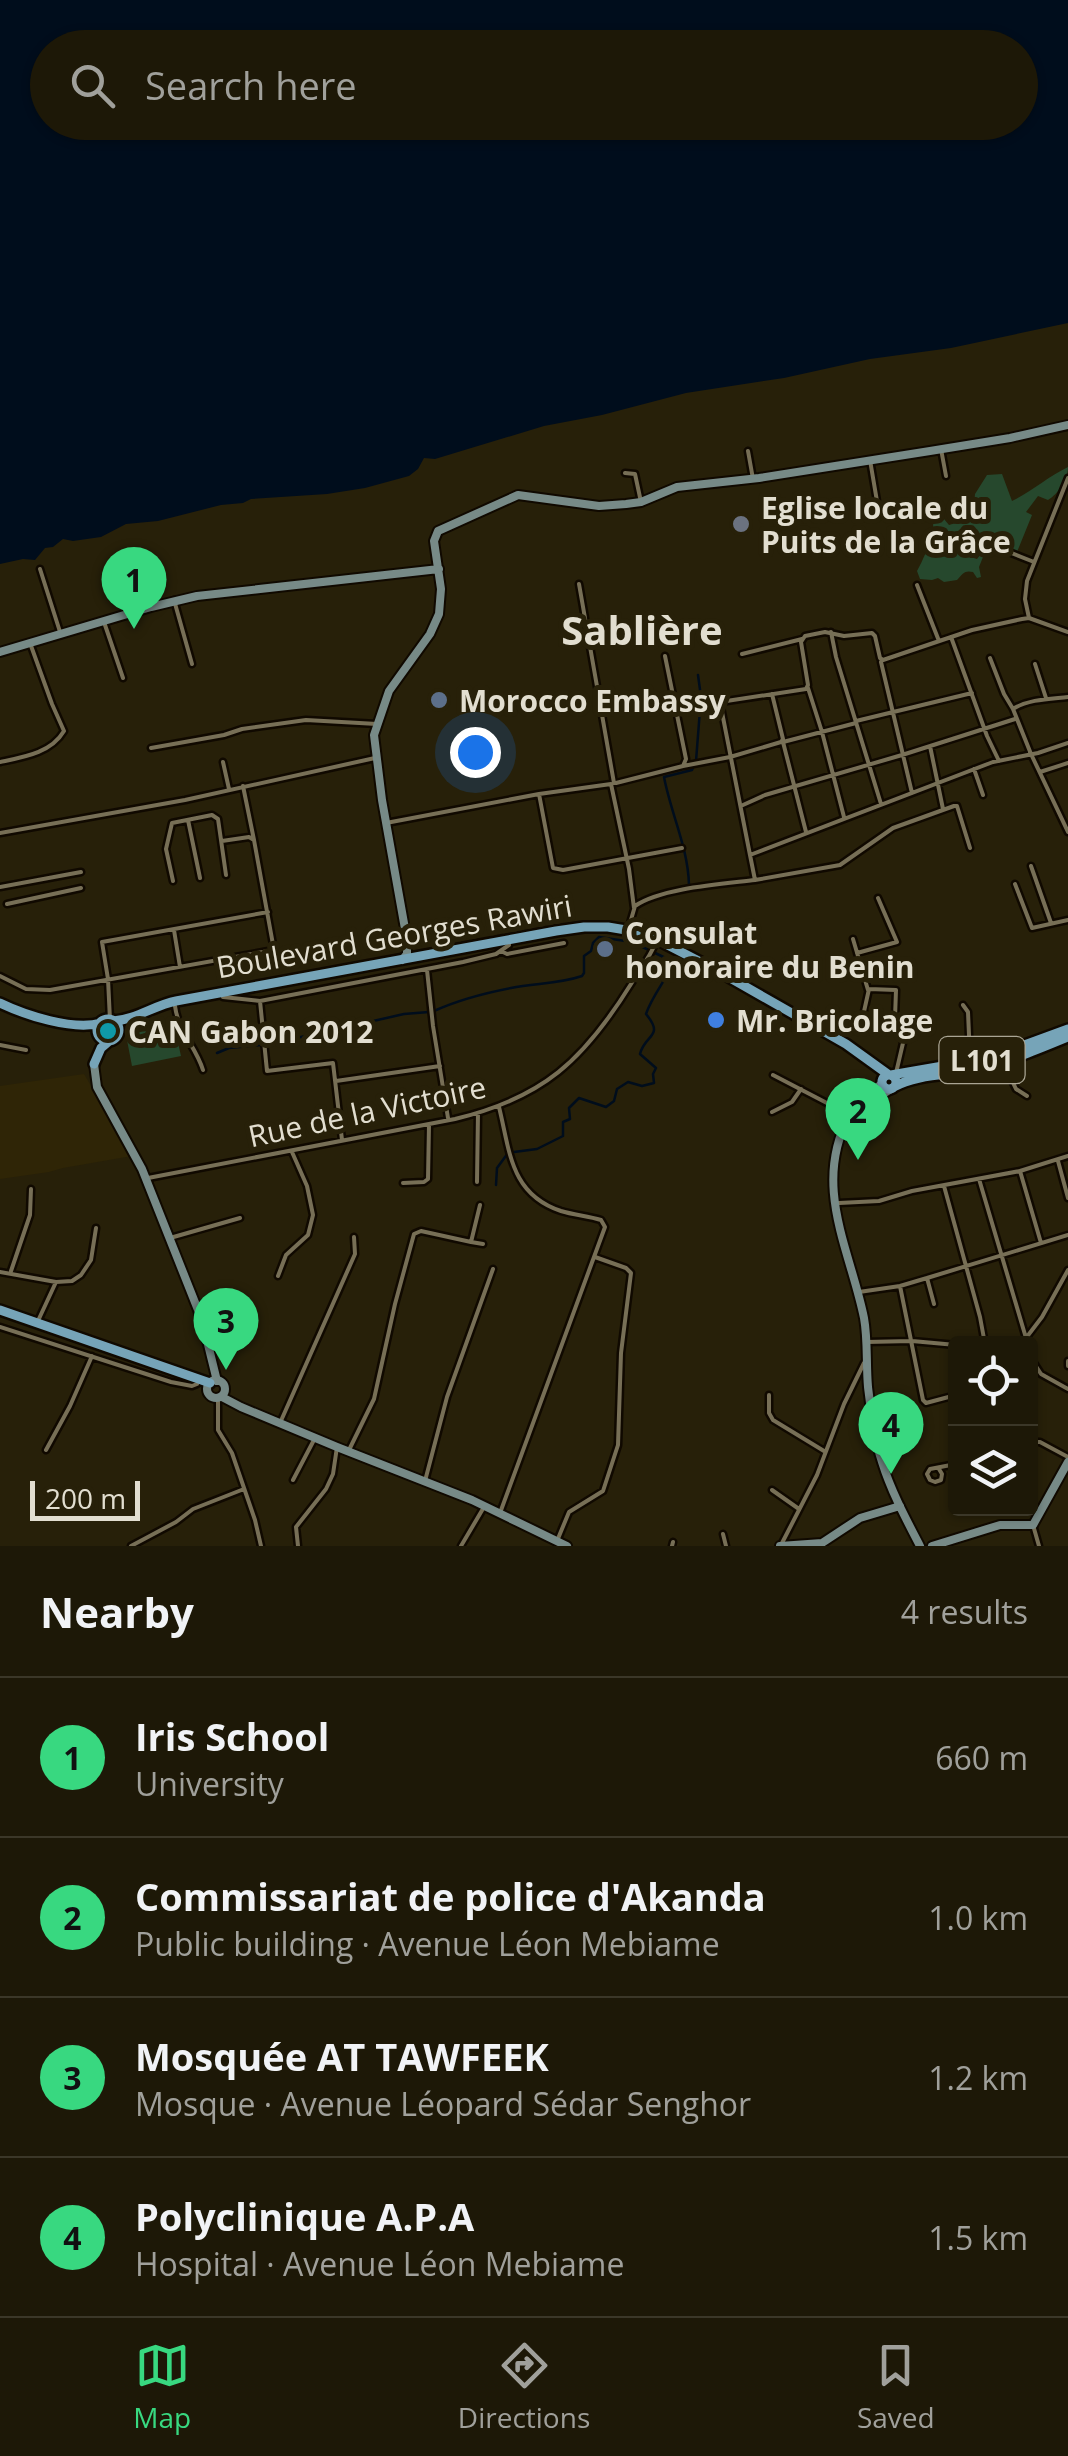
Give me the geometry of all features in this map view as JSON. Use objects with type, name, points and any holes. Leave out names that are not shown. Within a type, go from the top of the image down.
[{"type":"main road","name":"Boulevard Georges Rawiri","points":[[107,1030],[176,1000],[601,926],[666,943],[851,1047],[889,1081]]},
{"type":"main road","name":"Boulevard Georges Rawiri","points":[[0,1006],[42,1019],[107,1030],[175,1006],[595,931],[630,935],[708,971],[844,1049],[889,1081]]},
{"type":"main road","name":"L101","points":[[889,1081],[1008,1053],[1068,1029]]},
{"type":"main road","points":[[94,1064],[107,1030]]},
{"type":"main road","name":"L101","points":[[889,1081],[973,1070],[1068,1037]]},
{"type":"main road","points":[[0,1313],[208,1384]]},
{"type":"main road","points":[[0,1313],[208,1384]]},
{"type":"street","points":[[419,957],[408,948],[374,739],[394,681],[437,620],[442,595],[436,534],[512,496],[603,506],[642,502],[677,487],[941,450],[1068,425]]},
{"type":"street","points":[[941,450],[946,476]]},
{"type":"street","points":[[748,451],[753,479]]},
{"type":"street","points":[[870,460],[880,513]]},
{"type":"street","points":[[625,473],[635,474],[642,502]]},
{"type":"street","points":[[1029,618],[1026,592],[1034,562],[1068,478]]},
{"type":"street","points":[[1004,550],[1034,562]]},
{"type":"street","points":[[136,552],[151,607]]},
{"type":"street","points":[[40,569],[60,635]]},
{"type":"street","points":[[0,652],[174,600],[438,569]]},
{"type":"street","points":[[578,584],[627,858],[634,909],[628,930]]},
{"type":"street","points":[[917,585],[939,641]]},
{"type":"street","points":[[174,600],[192,664]]},
{"type":"street","points":[[880,658],[1029,618],[1068,632]]},
{"type":"street","points":[[104,622],[122,678]]},
{"type":"street","points":[[831,632],[880,804]]},
{"type":"street","points":[[742,654],[805,636],[872,633],[912,793]]},
{"type":"street","points":[[951,637],[999,760]]},
{"type":"street","points":[[802,639],[808,688],[844,818]]},
{"type":"street","points":[[0,762],[42,750],[64,731],[30,643]]},
{"type":"street","points":[[665,656],[686,760],[683,766]]},
{"type":"street","points":[[990,658],[1068,832]]},
{"type":"street","points":[[1036,664],[1046,700]]},
{"type":"street","points":[[755,880],[720,702],[808,688]]},
{"type":"street","points":[[386,823],[612,783],[730,757],[972,693]]},
{"type":"street","points":[[772,694],[806,832]]},
{"type":"street","points":[[1013,710],[1019,705],[1068,697]]},
{"type":"street","points":[[741,806],[765,795],[902,756],[1015,718]]},
{"type":"street","points":[[150,748],[306,720],[377,724]]},
{"type":"street","points":[[750,854],[999,760],[1068,744]]},
{"type":"street","points":[[930,746],[943,809]]},
{"type":"street","points":[[0,833],[161,804],[375,758]]},
{"type":"street","points":[[223,762],[229,789]]},
{"type":"street","points":[[1040,772],[1068,764]]},
{"type":"street","points":[[974,769],[984,795]]},
{"type":"street","points":[[0,976],[26,989],[40,990],[274,950],[243,786]]},
{"type":"street","points":[[539,794],[555,870],[682,848]]},
{"type":"street","points":[[634,909],[643,901],[673,892],[840,865],[893,828],[957,806],[970,848]]},
{"type":"street","points":[[172,881],[166,849],[173,822],[214,815],[218,819],[226,874]]},
{"type":"street","points":[[188,820],[200,878]]},
{"type":"street","points":[[222,841],[249,837],[254,840]]},
{"type":"street","points":[[1032,866],[1051,924]]},
{"type":"street","points":[[0,887],[81,872]]},
{"type":"street","points":[[1015,884],[1032,928],[1068,920]]},
{"type":"street","points":[[6,904],[81,888]]},
{"type":"street","points":[[857,952],[897,942],[878,898]]},
{"type":"street","points":[[107,1030],[108,979],[102,942],[268,912]]},
{"type":"street","points":[[174,930],[180,968]]},
{"type":"street","points":[[853,939],[868,990],[862,1016]]},
{"type":"street","points":[[223,997],[260,1002],[427,970],[505,948],[507,954],[564,944]]},
{"type":"street","points":[[401,960],[408,948]]},
{"type":"street","name":"Rue de la Victoire","points":[[146,1178],[292,1152],[499,1106],[550,1080],[569,1064],[608,1018],[653,948]]},
{"type":"street","points":[[427,970],[448,1120]]},
{"type":"street","points":[[845,1127],[889,1081],[903,1043],[895,1018],[896,992],[868,990]]},
{"type":"street","points":[[260,1002],[267,1071],[331,1062],[334,1065],[342,1141]]},
{"type":"street","points":[[963,1004],[968,1012],[971,1062]]},
{"type":"street","points":[[175,1006],[185,1037],[198,1054],[203,1070]]},
{"type":"street","points":[[0,1046],[26,1050]]},
{"type":"street","points":[[1002,1062],[1016,1089],[1027,1096]]},
{"type":"street","points":[[94,1064],[98,1086],[146,1178],[202,1320],[210,1395],[485,1506],[567,1546]]},
{"type":"street","points":[[335,1081],[440,1066]]},
{"type":"street","points":[[773,1075],[850,1115]]},
{"type":"street","points":[[889,1081],[850,1115],[834,1170],[834,1204],[864,1315],[878,1450],[920,1546]]},
{"type":"street","points":[[772,1112],[792,1102],[801,1089]]},
{"type":"street","points":[[499,1106],[519,1181],[552,1207],[604,1223],[604,1234],[500,1513]]},
{"type":"street","points":[[477,1182],[478,1113]]},
{"type":"street","points":[[403,1183],[428,1179],[430,1123]]},
{"type":"street","points":[[278,1276],[284,1259],[306,1239],[312,1222],[310,1196],[292,1152]]},
{"type":"street","points":[[834,1204],[879,1201],[1020,1171],[1068,1156]]},
{"type":"street","points":[[1058,1161],[1068,1198]]},
{"type":"street","points":[[1020,1171],[1041,1243]]},
{"type":"street","points":[[978,1180],[1025,1336]]},
{"type":"street","points":[[944,1186],[984,1336]]},
{"type":"street","points":[[10,1273],[30,1216],[30,1190]]},
{"type":"street","points":[[471,1242],[480,1205]]},
{"type":"street","points":[[170,1238],[240,1218]]},
{"type":"street","points":[[0,1272],[72,1281],[86,1269],[96,1228]]},
{"type":"street","points":[[348,1452],[374,1398],[414,1234],[421,1231],[484,1244]]},
{"type":"street","points":[[857,1292],[900,1286],[1068,1236]]},
{"type":"street","points":[[280,1422],[355,1254],[354,1238]]},
{"type":"street","points":[[557,1541],[569,1512],[601,1495],[618,1445],[621,1353],[632,1273],[595,1257]]},
{"type":"street","points":[[425,1481],[447,1397],[494,1268]]},
{"type":"street","points":[[1029,1336],[1068,1270]]},
{"type":"street","points":[[927,1278],[934,1304]]},
{"type":"street","points":[[37,1323],[56,1282]]},
{"type":"street","points":[[900,1286],[924,1401],[948,1397]]},
{"type":"street","points":[[0,1326],[171,1382],[224,1386],[218,1430],[232,1453],[261,1546]]},
{"type":"street","points":[[866,1342],[948,1344]]},
{"type":"street","points":[[46,1450],[92,1356]]},
{"type":"street","points":[[866,1358],[817,1475],[780,1546],[822,1543],[860,1518],[900,1506]]},
{"type":"street","points":[[1038,1371],[1068,1389]]},
{"type":"street","points":[[769,1395],[773,1420],[824,1451]]},
{"type":"street","points":[[293,1480],[314,1438]]},
{"type":"street","points":[[1038,1442],[1068,1460],[1032,1525],[1039,1546]]},
{"type":"street","points":[[298,1546],[296,1527],[326,1488],[333,1474],[337,1447]]},
{"type":"street","points":[[939,1469],[948,1466]]},
{"type":"street","points":[[131,1546],[194,1509],[244,1489]]},
{"type":"street","points":[[772,1490],[799,1509]]},
{"type":"street","points":[[461,1546],[485,1506]]},
{"type":"street","points":[[932,1546],[1000,1525],[1032,1525]]},
{"type":"street","points":[[723,1534],[726,1546]]},
{"type":"shaded area","points":[[84,1074],[132,1156],[0,1179],[0,1086]]},
{"type":"green space","points":[[1068,467],[1055,494],[1048,500],[1038,496],[1026,512],[1032,515],[1017,552],[975,539],[974,531],[968,531],[962,539],[967,556],[983,557],[981,577],[968,571],[957,580],[920,579],[917,571],[931,538],[939,504],[943,504],[944,519],[949,525],[971,511],[975,494],[987,475],[1002,474],[1012,501]]},
{"type":"green space","points":[[174,1025],[181,1056],[132,1066],[126,1035]]},
{"type":"water","points":[[0,0],[1068,0],[1068,323],[951,348],[686,393],[544,426],[435,459],[424,458],[409,476],[365,488],[251,499],[158,521],[126,524],[101,537],[63,539],[45,548],[35,560],[0,564]]},
{"type":"waterway","points":[[689,885],[686,857],[664,777],[692,770],[696,761],[701,697],[698,675]]},
{"type":"waterway","points":[[434,1011],[491,992],[582,976],[584,956],[599,937],[632,942],[674,962],[646,1014],[654,1031],[640,1054],[656,1068],[654,1083],[642,1086],[628,1082],[617,1089],[614,1101],[606,1107],[579,1098],[569,1108],[570,1119],[563,1122],[563,1136],[537,1149],[514,1152]]},
{"type":"waterway","points":[[360,1024],[429,1012]]},
{"type":"waterway","points":[[266,1044],[356,1026]]},
{"type":"waterway","points":[[217,1053],[261,1045]]},
{"type":"waterway","points":[[496,1185],[497,1168],[508,1153]]},
{"type":"place","name":"Eglise locale du Puits de la Grâce","points":[[741,524]]},
{"type":"place","name":"Iris School","points":[[134,629]]},
{"type":"place","name":"Morocco Embassy","points":[[439,700]]},
{"type":"place","name":"Consulat honoraire du Benin","points":[[605,949]]},
{"type":"place","name":"Mr. Bricolage","points":[[716,1020]]},
{"type":"place","name":"CAN Gabon 2012","points":[[108,1031]]},
{"type":"place","name":"Commissariat de police d'Akanda","points":[[858,1160]]},
{"type":"place","name":"Mosquée AT TAWFEEK","points":[[226,1370]]},
{"type":"place","name":"Polyclinique A.P.A","points":[[891,1474]]},
{"type":"district","name":"Sablière","points":[[642,629]]}]
